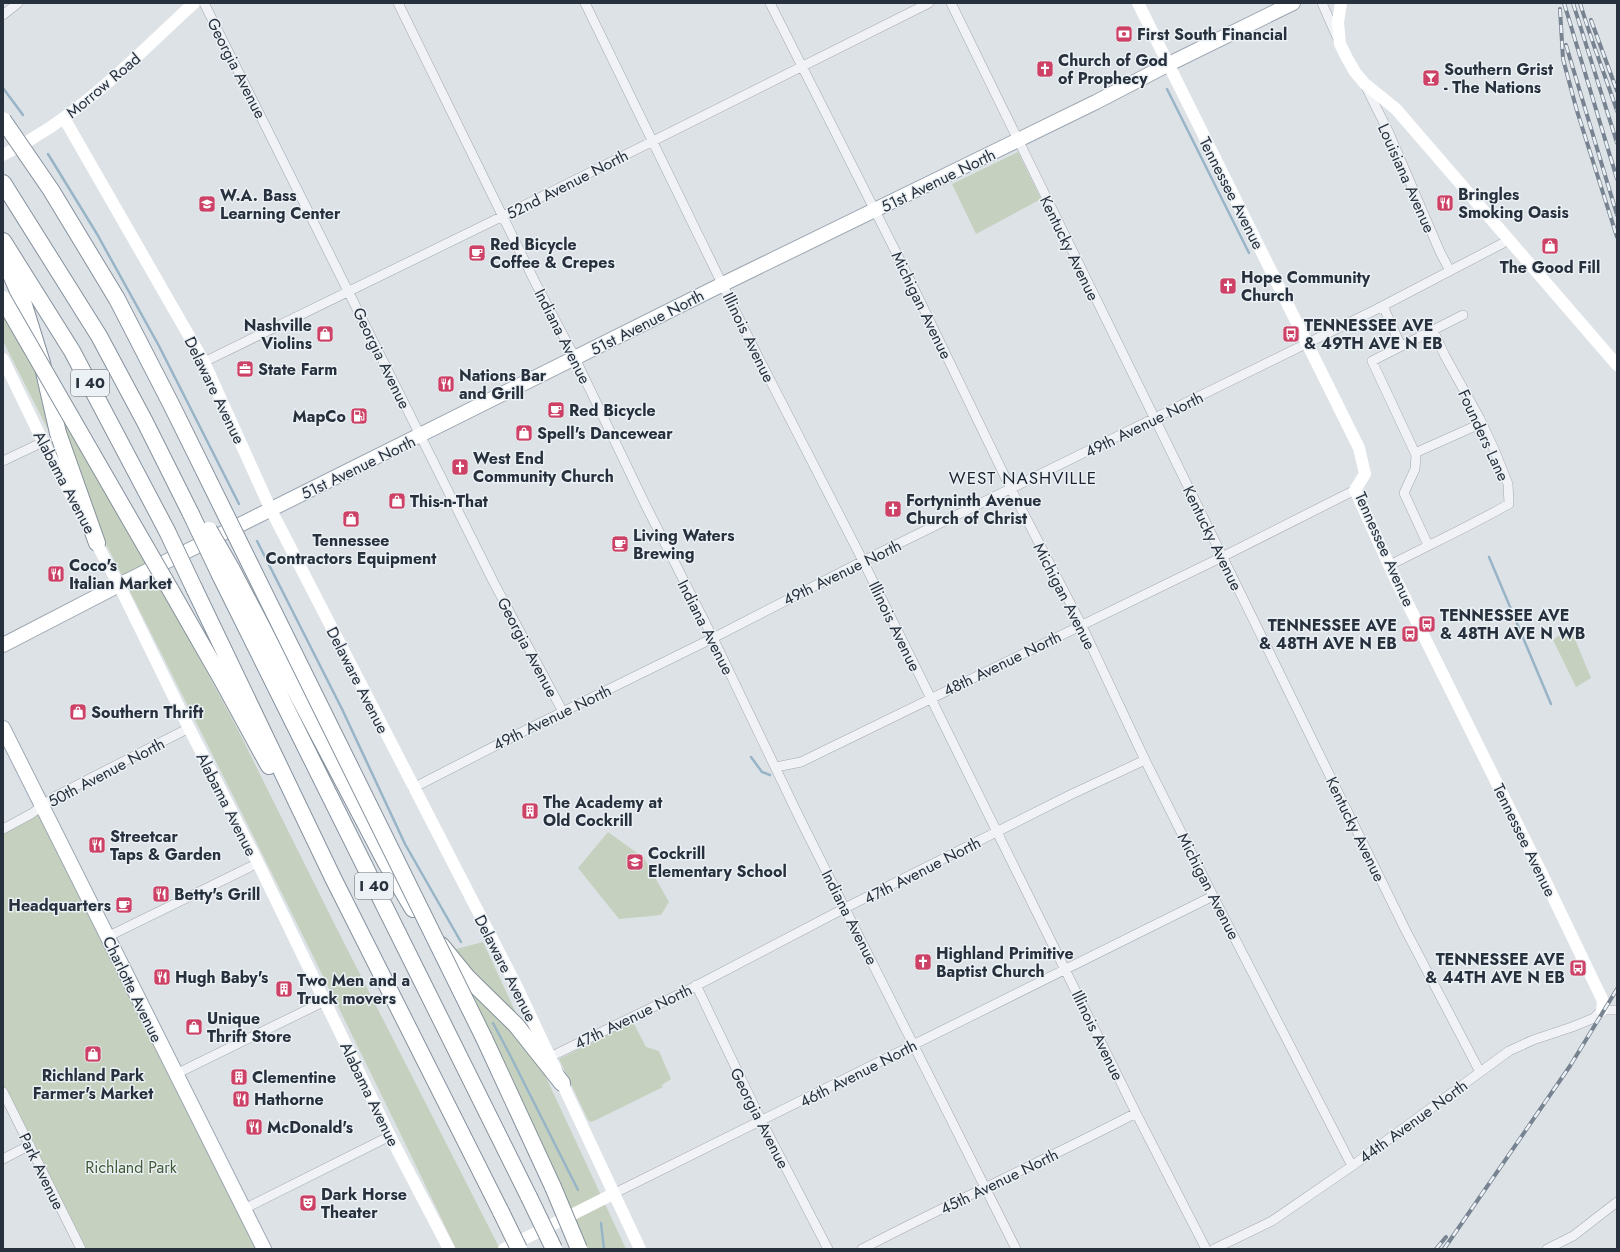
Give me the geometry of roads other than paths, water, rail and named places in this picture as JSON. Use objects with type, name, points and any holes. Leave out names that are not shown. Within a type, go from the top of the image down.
[{"type":"highway","points":[[3,120],[51,190],[120,306],[172,406],[484,1038],[553,1187],[579,1249]]},
{"type":"highway","name":"I 40","points":[[6,188],[99,336],[226,572],[554,1249]]},
{"type":"highway","name":"I 40","points":[[3,240],[72,351],[167,531],[333,878],[519,1249]]},
{"type":"highway","points":[[3,256],[24,305],[42,364],[58,433],[97,543]]},
{"type":"highway","points":[[3,299],[222,680],[267,763],[333,878]]},
{"type":"highway","points":[[226,572],[413,910],[467,977],[516,1025],[562,1084]]},
{"type":"main road","name":"Morrow Road","points":[[3,155],[64,118],[93,96],[194,3]]},
{"type":"main road","name":"Tennessee Avenue","points":[[1138,3],[1358,448],[1365,474],[1354,490],[1451,692],[1542,874],[1602,1001],[1602,1010]]},
{"type":"main road","name":"51st Avenue North","points":[[3,645],[119,585],[421,436],[723,284],[876,211],[1096,102],[1168,64],[1293,3]]},
{"type":"main road","points":[[1341,3],[1338,22],[1340,44],[1355,72],[1365,84],[1396,109],[1617,364]]},
{"type":"main road","name":"Delaware Avenue","points":[[64,118],[204,362],[271,510],[346,653],[413,788],[484,923],[550,1056],[613,1194],[640,1249]]},
{"type":"main road","name":"Alabama Avenue","points":[[3,359],[43,442],[119,585],[258,864],[390,1136],[449,1249]]},
{"type":"main road","name":"Charlotte Avenue","points":[[3,728],[264,1249]]},
{"type":"main road","name":"46th Avenue North","points":[[504,1249],[613,1194]]},
{"type":"street","points":[[3,15],[18,3]]},
{"type":"street","name":"Georgia Avenue","points":[[204,3],[494,582],[563,712]]},
{"type":"street","name":"Indiana Avenue","points":[[398,3],[535,282],[575,358],[666,547],[713,638],[845,908],[1016,1249]]},
{"type":"street","name":"Illinois Avenue","points":[[585,3],[764,369],[863,561],[1136,1113],[1206,1249]]},
{"type":"street","name":"Michigan Avenue","points":[[770,3],[801,67],[876,211],[1011,489],[1081,624],[1145,760],[1213,896],[1352,1166]]},
{"type":"street","name":"52nd Avenue North","points":[[204,362],[503,216],[652,140],[929,3]]},
{"type":"street","name":"Kentucky Avenue","points":[[950,3],[1404,929],[1480,1072]]},
{"type":"street","points":[[1322,3],[1340,44]]},
{"type":"street","name":"Louisiana Avenue","points":[[1365,84],[1389,133],[1440,252],[1450,271]]},
{"type":"street","name":"49th Avenue North","points":[[413,788],[863,561],[1383,306],[1509,240]]},
{"type":"street","points":[[1383,306],[1401,346]]},
{"type":"street","points":[[1428,545],[1404,493],[1415,469],[1415,452],[1372,361],[1463,315]]},
{"type":"street","name":"Founders Lane","points":[[1390,565],[1477,522],[1509,504],[1508,484],[1482,423],[1445,356],[1433,330]]},
{"type":"street","points":[[1415,452],[1482,423]]},
{"type":"street","points":[[3,461],[43,442]]},
{"type":"street","name":"48th Avenue North","points":[[776,767],[801,762],[1081,624],[1222,557],[1354,490]]},
{"type":"street","name":"50th Avenue North","points":[[3,829],[31,814],[54,797],[189,728]]},
{"type":"street","name":"47th Avenue North","points":[[550,1056],[696,985],[1070,795],[1145,760]]},
{"type":"street","points":[[107,937],[258,864]]},
{"type":"street","name":"46th Avenue North","points":[[613,1194],[761,1120],[773,1116],[1213,896]]},
{"type":"street","name":"Georgia Avenue","points":[[696,985],[761,1120],[828,1249]]},
{"type":"street","points":[[176,1074],[324,1001]]},
{"type":"street","points":[[1602,1010],[1617,1010]]},
{"type":"street","name":"44th Avenue North","points":[[1214,1249],[1272,1221],[1352,1166],[1510,1051],[1533,1040],[1594,1018],[1602,1010]]},
{"type":"street","name":"Park Avenue","points":[[3,1092],[81,1249]]},
{"type":"street","name":"45th Avenue North","points":[[862,1249],[1136,1113]]},
{"type":"street","points":[[244,1209],[390,1136]]},
{"type":"street","points":[[3,1159],[30,1146]]},
{"type":"street","points":[[1547,1249],[1573,1236],[1617,1202]]},
{"type":"waterway","points":[[3,88],[23,115]]},
{"type":"waterway","points":[[1167,89],[1249,253]]},
{"type":"waterway","points":[[48,154],[97,234],[159,346],[239,504]]},
{"type":"waterway","points":[[257,541],[342,709],[405,844],[461,942]]},
{"type":"waterway","points":[[1489,557],[1551,704]]},
{"type":"waterway","points":[[751,757],[762,772],[770,775]]},
{"type":"waterway","points":[[493,1023],[578,1190]]},
{"type":"waterway","points":[[601,1223],[604,1249]]},
{"type":"railway","points":[[1564,3],[1617,179]]},
{"type":"railway","points":[[1573,3],[1617,143]]},
{"type":"railway","points":[[1580,3],[1617,111]]},
{"type":"railway","points":[[1560,9],[1563,59],[1577,111],[1617,237]]},
{"type":"railway","points":[[1591,20],[1617,91]]},
{"type":"railway","points":[[1566,45],[1617,215]]},
{"type":"railway","points":[[1444,1249],[1570,1066],[1617,989]]},
{"type":"railway","points":[[1436,1249],[1446,1237]]},
{"type":"place","name":"First South Financial","points":[[1124,34]]},
{"type":"place","name":"Church of God of Prophecy","points":[[1045,69]]},
{"type":"place","name":"Southern Grist - The Nations","points":[[1431,78]]},
{"type":"place","name":"Bringles Smoking Oasis","points":[[1445,203]]},
{"type":"place","name":"W.A. Bass Learning Center","points":[[207,204]]},
{"type":"place","name":"The Good Fill","points":[[1550,246]]},
{"type":"place","name":"Red Bicycle Coffee & Crepes","points":[[477,253]]},
{"type":"place","name":"Hope Community Church","points":[[1228,286]]},
{"type":"place","name":"Nashville Violins","points":[[325,334]]},
{"type":"place","name":"TENNESSEE AVE & 49TH AVE N EB","points":[[1291,334]]},
{"type":"place","name":"State Farm","points":[[245,369]]},
{"type":"place","name":"Nations Bar and Grill","points":[[446,384]]},
{"type":"place","name":"Red Bicycle","points":[[556,410]]},
{"type":"place","name":"MapCo","points":[[359,416]]},
{"type":"place","name":"Spell's Dancewear","points":[[524,433]]},
{"type":"place","name":"West End Community Church","points":[[460,467]]},
{"type":"place","name":"This-n-That","points":[[397,501]]},
{"type":"place","name":"Fortyninth Avenue Church of Christ","points":[[893,509]]},
{"type":"place","name":"Tennessee Contractors Equipment","points":[[351,519]]},
{"type":"place","name":"Living Waters Brewing","points":[[620,544]]},
{"type":"place","name":"Coco's Italian Market","points":[[56,574]]},
{"type":"place","name":"TENNESSEE AVE & 48TH AVE N WB","points":[[1427,624]]},
{"type":"place","name":"TENNESSEE AVE & 48TH AVE N EB","points":[[1410,634]]},
{"type":"place","name":"Southern Thrift","points":[[78,712]]},
{"type":"place","name":"The Academy at Old Cockrill","points":[[530,811]]},
{"type":"place","name":"Streetcar Taps & Garden","points":[[97,845]]},
{"type":"place","name":"Cockrill Elementary School","points":[[635,862]]},
{"type":"place","name":"Betty's Grill","points":[[161,894]]},
{"type":"place","name":"Headquarters","points":[[124,905]]},
{"type":"place","name":"Highland Primitive Baptist Church","points":[[923,962]]},
{"type":"place","name":"TENNESSEE AVE & 44TH AVE N EB","points":[[1578,968]]},
{"type":"place","name":"Hugh Baby's","points":[[162,977]]},
{"type":"place","name":"Two Men and a Truck movers","points":[[284,989]]},
{"type":"place","name":"Unique Thrift Store","points":[[194,1027]]},
{"type":"place","name":"Richland Park Farmer's Market","points":[[93,1054]]},
{"type":"place","name":"Clementine","points":[[239,1077]]},
{"type":"place","name":"Hathorne","points":[[241,1099]]},
{"type":"place","name":"McDonald's","points":[[254,1127]]},
{"type":"place","name":"Dark Horse Theater","points":[[308,1203]]},
{"type":"district","name":"WEST NASHVILLE","points":[[1023,478]]},
{"type":"park label","name":"Richland Park","points":[[131,1167]]}]
